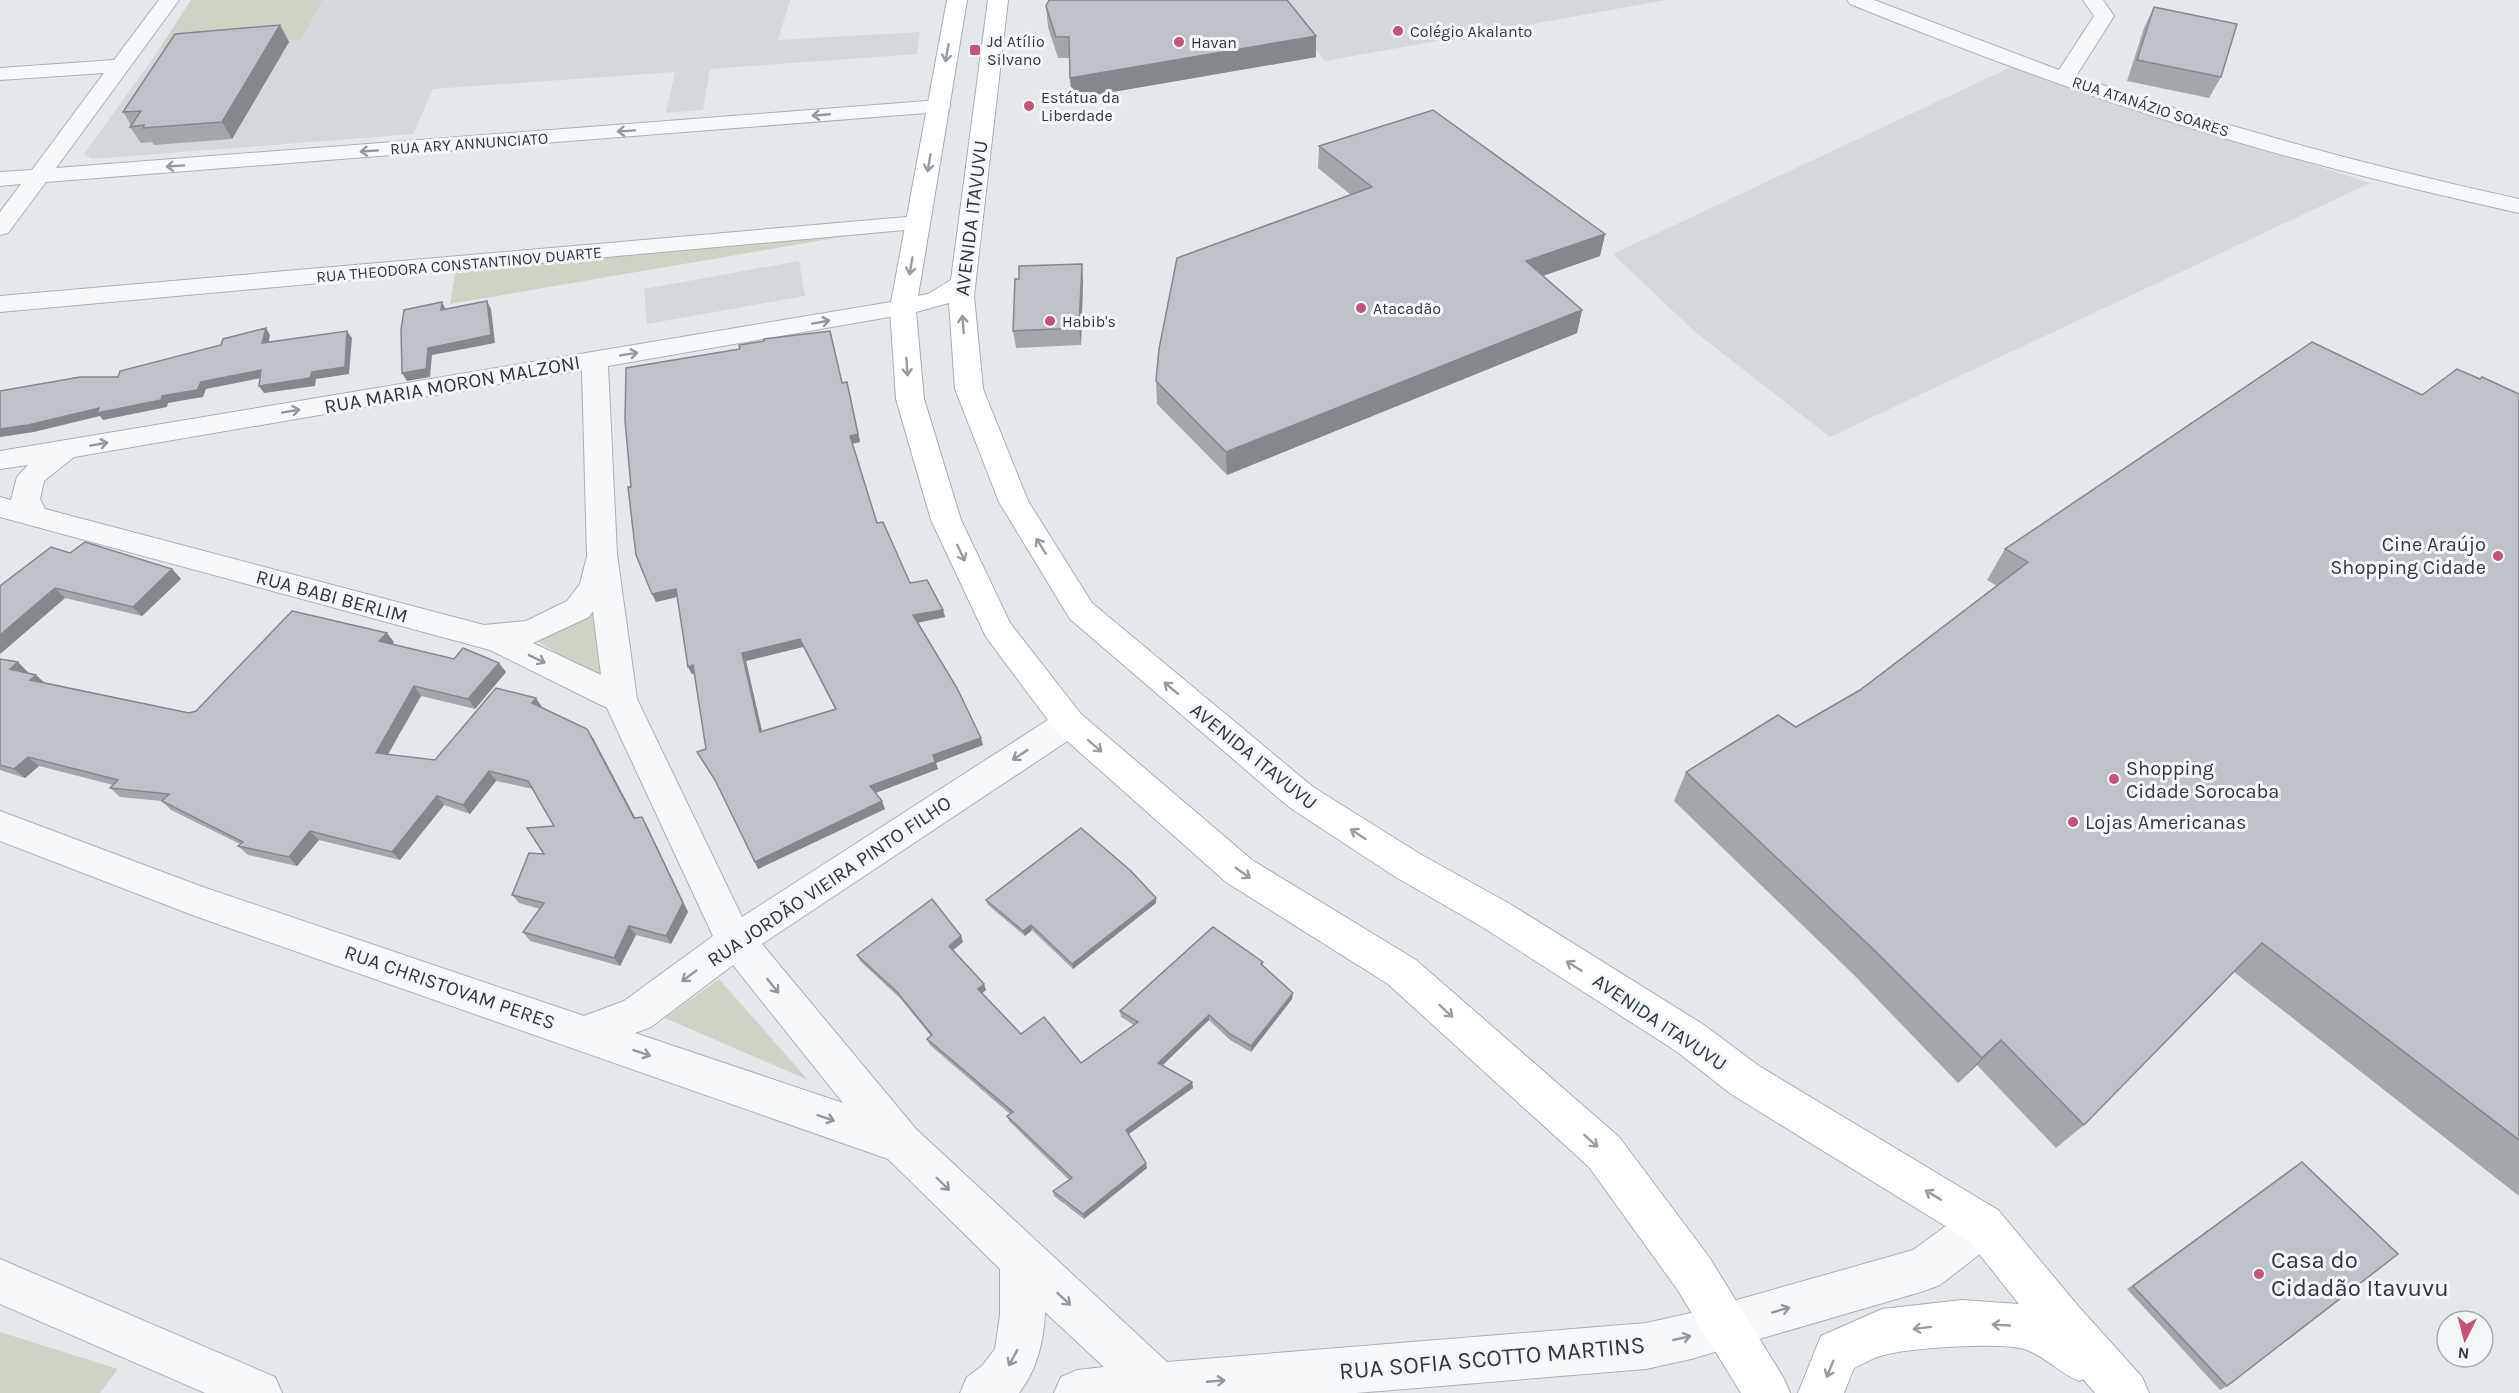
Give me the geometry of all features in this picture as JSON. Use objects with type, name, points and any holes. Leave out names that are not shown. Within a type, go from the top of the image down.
[{"type":"main road","points":[[957,0],[954,108],[918,223],[903,308],[910,399],[946,520],[997,629],[1069,723],[1239,871],[1402,972],[1604,1152],[1694,1273],[1767,1393]]},
{"type":"main road","name":"AVENIDA ITAVUVU","points":[[998,0],[961,297],[969,389],[1014,502],[1081,611],[1301,797],[1407,865],[1497,916],[1690,1038],[1745,1080],[1983,1225],[2124,1393]]},
{"type":"main road","points":[[954,108],[982,128]]},
{"type":"main road","points":[[903,308],[938,299],[962,284]]},
{"type":"main road","points":[[1821,1393],[1837,1352],[1882,1332],[1962,1323],[2030,1327],[2067,1347],[2124,1393]]},
{"type":"street","points":[[0,228],[169,0]]},
{"type":"street","name":"RUA ATANÁZIO SOARES","points":[[1857,0],[2012,61],[2234,134],[2452,192],[2519,206]]},
{"type":"street","points":[[2064,78],[2104,16],[2093,0]]},
{"type":"street","points":[[0,74],[121,66]]},
{"type":"street","name":"RUA ARY ANNUNCIATO","points":[[0,179],[954,108]]},
{"type":"street","name":"RUA ATANÁZIO SOARES","points":[[2452,192],[2519,218]]},
{"type":"street","name":"RUA THEODORA CONSTANTINOV DUARTE","points":[[0,304],[918,223]]},
{"type":"street","name":"RUA MARIA MORON MALZONI","points":[[0,460],[903,308]]},
{"type":"street","points":[[595,360],[602,554],[620,699],[722,917],[736,941],[901,1143],[1021,1259],[1158,1386]]},
{"type":"street","points":[[35,517],[25,499],[31,477],[65,449]]},
{"type":"street","name":"RUA BABI BERLIM","points":[[0,507],[483,636],[499,641],[620,699]]},
{"type":"street","points":[[483,636],[531,632],[578,609],[595,587],[602,554]]},
{"type":"street","name":"RUA JORDÃO VIEIRA PINTO FILHO","points":[[587,1034],[637,1014],[736,941],[1069,723]]},
{"type":"street","name":"RUA CHRISTOVAM PERES","points":[[0,826],[195,900],[901,1143]]},
{"type":"street","points":[[1725,1326],[1924,1269],[1983,1225]]},
{"type":"street","points":[[983,1393],[995,1387],[1017,1354],[1025,1309],[1021,1259]]},
{"type":"street","points":[[0,1281],[259,1393]]},
{"type":"street","name":"RUA SOFIA SCOTTO MARTINS","points":[[1077,1393],[1646,1347],[1725,1326]]},
{"type":"shaded area","points":[[191,0],[323,0],[301,40],[158,51]]},
{"type":"shaded area","points":[[323,0],[790,0],[778,40],[920,32],[917,54],[710,69],[703,110],[666,113],[675,72],[433,89],[413,134],[92,159],[84,154],[158,51],[301,40]]},
{"type":"shaded area","name":"Colégio Akalanto","points":[[1276,0],[1666,0],[1325,61]]},
{"type":"shaded area","points":[[2011,67],[2370,183],[1830,437],[1694,331],[1613,254]]},
{"type":"shaded area","points":[[882,230],[450,304],[456,269]]},
{"type":"shaded area","points":[[799,261],[805,296],[647,324],[644,289]]},
{"type":"shaded area","points":[[594,607],[600,680],[534,639]]},
{"type":"shaded area","points":[[719,979],[808,1080],[665,1018]]},
{"type":"shaded area","points":[[0,1332],[118,1369],[100,1393],[0,1393]]},
{"type":"building","name":"Havan","points":[[1049,0],[1287,0],[1316,36],[1070,78],[1069,37],[1056,37],[1046,6]]},
{"type":"building","points":[[2154,7],[2237,24],[2221,77],[2137,60]]},
{"type":"building","points":[[280,25],[222,122],[130,127],[141,111],[123,112],[175,34]]},
{"type":"building","name":"Atacadão","points":[[1433,110],[1605,234],[1526,261],[1582,310],[1226,452],[1156,381],[1159,349],[1177,258],[1372,187],[1319,146]]},
{"type":"building","name":"Habib's","points":[[1082,264],[1079,328],[1013,331],[1015,279],[1019,279],[1019,266]]},
{"type":"building","points":[[487,301],[491,335],[428,348],[426,369],[402,373],[401,330],[404,310],[442,302],[441,310]]},
{"type":"building","points":[[266,328],[262,343],[347,331],[345,367],[312,372],[310,378],[259,386],[261,370],[201,382],[197,390],[162,396],[161,400],[97,413],[99,408],[28,425],[0,429],[0,391],[80,377],[118,377],[120,371],[221,345],[223,339]]},
{"type":"building","points":[[830,331],[842,383],[847,382],[858,434],[850,436],[877,523],[883,522],[910,583],[927,580],[943,610],[913,615],[957,688],[981,738],[933,755],[935,762],[870,786],[882,801],[755,862],[715,780],[697,752],[706,749],[693,665],[688,667],[676,589],[652,594],[636,555],[628,487],[631,487],[625,420],[626,368],[740,349],[739,345],[764,341],[764,339]],"holes":[[[800,639],[836,709],[760,732],[742,653]]]},
{"type":"building","name":"Shopping Cidade Sorocaba","points":[[2312,342],[2422,395],[2457,369],[2480,379],[2482,377],[2519,394],[2519,1140],[2262,943],[2084,1125],[2001,1040],[1982,1058],[1873,949],[1686,772],[1778,715],[1796,727],[1860,690],[2028,562],[2005,549]]},
{"type":"building","points":[[85,542],[172,569],[133,607],[55,588],[0,635],[0,586],[51,547],[70,553]]},
{"type":"building","points":[[292,611],[387,633],[379,641],[454,659],[463,648],[499,663],[468,699],[414,686],[376,753],[435,760],[496,688],[536,698],[532,703],[587,729],[634,818],[642,817],[683,903],[666,936],[629,926],[614,958],[523,932],[544,903],[512,895],[529,853],[544,854],[527,828],[554,826],[528,781],[489,771],[463,805],[437,796],[392,852],[310,831],[289,857],[238,846],[243,842],[162,801],[169,794],[110,788],[118,780],[28,757],[14,769],[0,765],[0,659],[18,662],[10,669],[36,675],[30,680],[189,713],[196,711]]},
{"type":"building","points":[[1081,828],[1131,871],[1156,898],[1072,964],[1031,925],[1023,931],[986,900]]},
{"type":"building","points":[[932,899],[961,936],[949,946],[984,984],[978,989],[1021,1034],[1044,1017],[1081,1063],[1138,1022],[1120,1011],[1213,927],[1263,962],[1261,964],[1293,993],[1251,1046],[1230,1034],[1209,1015],[1158,1063],[1192,1082],[1126,1130],[1146,1163],[1083,1214],[1053,1191],[1072,1178],[1007,1116],[1013,1112],[927,1039],[932,1035],[897,992],[857,955]]},
{"type":"building","name":"Casa do Cidadão Itavuvu","points":[[2302,1162],[2398,1254],[2227,1386],[2133,1286]]},
{"type":"place","name":"Colégio Akalanto","points":[[1398,31]]},
{"type":"place","name":"Havan","points":[[1179,42]]},
{"type":"place","name":"Jd Atílio Silvano","points":[[975,50]]},
{"type":"place","name":"Estátua da Liberdade","points":[[1029,106]]},
{"type":"place","name":"Atacadão","points":[[1361,308]]},
{"type":"place","name":"Habib's","points":[[1050,321]]},
{"type":"place","name":"Cine Araújo Shopping Cidade","points":[[2498,556]]},
{"type":"place","name":"Shopping Cidade Sorocaba","points":[[2114,779]]},
{"type":"place","name":"Lojas Americanas","points":[[2073,822]]},
{"type":"place","name":"Casa do Cidadão Itavuvu","points":[[2259,1274]]}]
